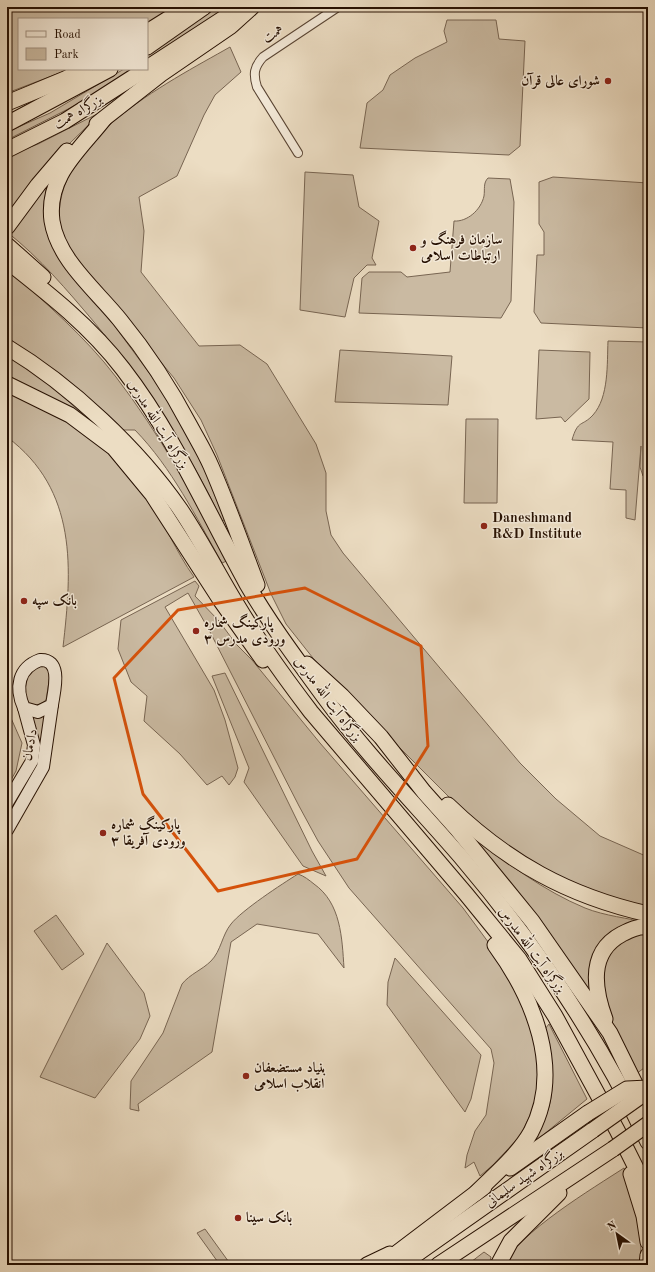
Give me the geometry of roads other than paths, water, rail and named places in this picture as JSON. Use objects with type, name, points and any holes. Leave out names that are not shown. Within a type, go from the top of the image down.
[{"type":"highway","points":[[148,31],[187,7]]},
{"type":"highway","points":[[148,46],[204,7]]},
{"type":"highway","name":"بزرگراه همت","points":[[148,68],[241,7]]},
{"type":"highway","points":[[11,222],[38,184],[66,152],[91,128],[161,74],[231,26],[252,7]]},
{"type":"highway","points":[[7,103],[83,70]]},
{"type":"highway","name":"بزرگراه همت","points":[[7,124],[32,113],[108,70]]},
{"type":"highway","name":"بزرگراه همت","points":[[7,150],[65,121],[144,70]]},
{"type":"highway","points":[[104,119],[70,158],[59,179],[52,205],[52,222],[56,236],[72,263],[120,320],[172,392],[211,466],[272,623]]},
{"type":"highway","points":[[7,245],[60,294],[85,326]]},
{"type":"highway","name":"بزرگراه آیت الله مدرس","points":[[7,261],[85,326],[122,368],[140,393],[185,466],[247,583],[272,623],[348,728],[461,858],[523,934],[555,980],[598,1049],[648,1142]]},
{"type":"highway","name":"بزرگراه آیت الله مدرس","points":[[7,347],[40,368],[107,425],[163,487],[180,510],[238,607],[291,686],[311,712],[466,894],[519,959],[555,1016],[617,1130],[648,1192]]},
{"type":"highway","points":[[7,384],[70,415],[114,448],[152,494],[246,639],[266,663],[291,686]]},
{"type":"highway","points":[[294,653],[321,675],[381,737],[408,769],[424,792],[457,829],[532,921],[610,1033],[648,1110]]},
{"type":"highway","points":[[408,769],[494,846],[535,872],[601,902],[648,914]]},
{"type":"highway","points":[[466,894],[480,924],[506,960],[523,990],[535,1018],[544,1056],[542,1104],[530,1133],[520,1149],[476,1193]]},
{"type":"highway","points":[[610,1033],[596,986],[595,972],[597,962],[609,943],[619,935],[630,930],[648,927]]},
{"type":"highway","points":[[381,1265],[476,1193],[588,1113],[627,1089],[648,1090]]},
{"type":"highway","name":"بزرگراه شهید سلیمانی","points":[[401,1265],[648,1090]]},
{"type":"highway","name":"بزرگراه شهید سلیمانی","points":[[438,1265],[613,1149],[648,1124]]},
{"type":"highway","points":[[617,1130],[644,1216],[648,1242]]},
{"type":"highway","points":[[457,1265],[587,1174],[613,1149]]},
{"type":"highway","points":[[498,1265],[511,1242],[559,1193]]},
{"type":"highway","points":[[367,1265],[403,1247]]},
{"type":"highway","points":[[648,1255],[648,1265]]},
{"type":"street","name":"همت","points":[[298,153],[257,87],[254,75],[257,64],[263,56],[338,7]]},
{"type":"street","points":[[40,660],[46,660],[54,668],[55,677],[52,705],[38,712],[24,708],[20,698],[18,688],[21,676],[29,666],[40,660]]},
{"type":"street","name":"دادمان","points":[[7,830],[43,767],[52,705]]},
{"type":"street","name":"دادمان","points":[[7,803],[32,761],[34,745],[24,708]]},
{"type":"place","name":"شورای عالی قرآن","points":[[608,81]]},
{"type":"place","name":"سازمان فرهنگ و ارتباطات اسلامی","points":[[413,248]]},
{"type":"place","name":"Daneshmand R&D Institute","points":[[484,526]]},
{"type":"place","name":"بانک سپه","points":[[24,601]]},
{"type":"place","name":"پارکینگ شماره ۳ ورودی مدرس","points":[[196,631]]},
{"type":"place","name":"پارکینگ شماره ۳ ورودی آفریقا","points":[[103,833]]},
{"type":"place","name":"بنیاد مستضعفان انقلاب اسلامی","points":[[246,1076]]},
{"type":"place","name":"بانک سینا","points":[[238,1218]]}]
